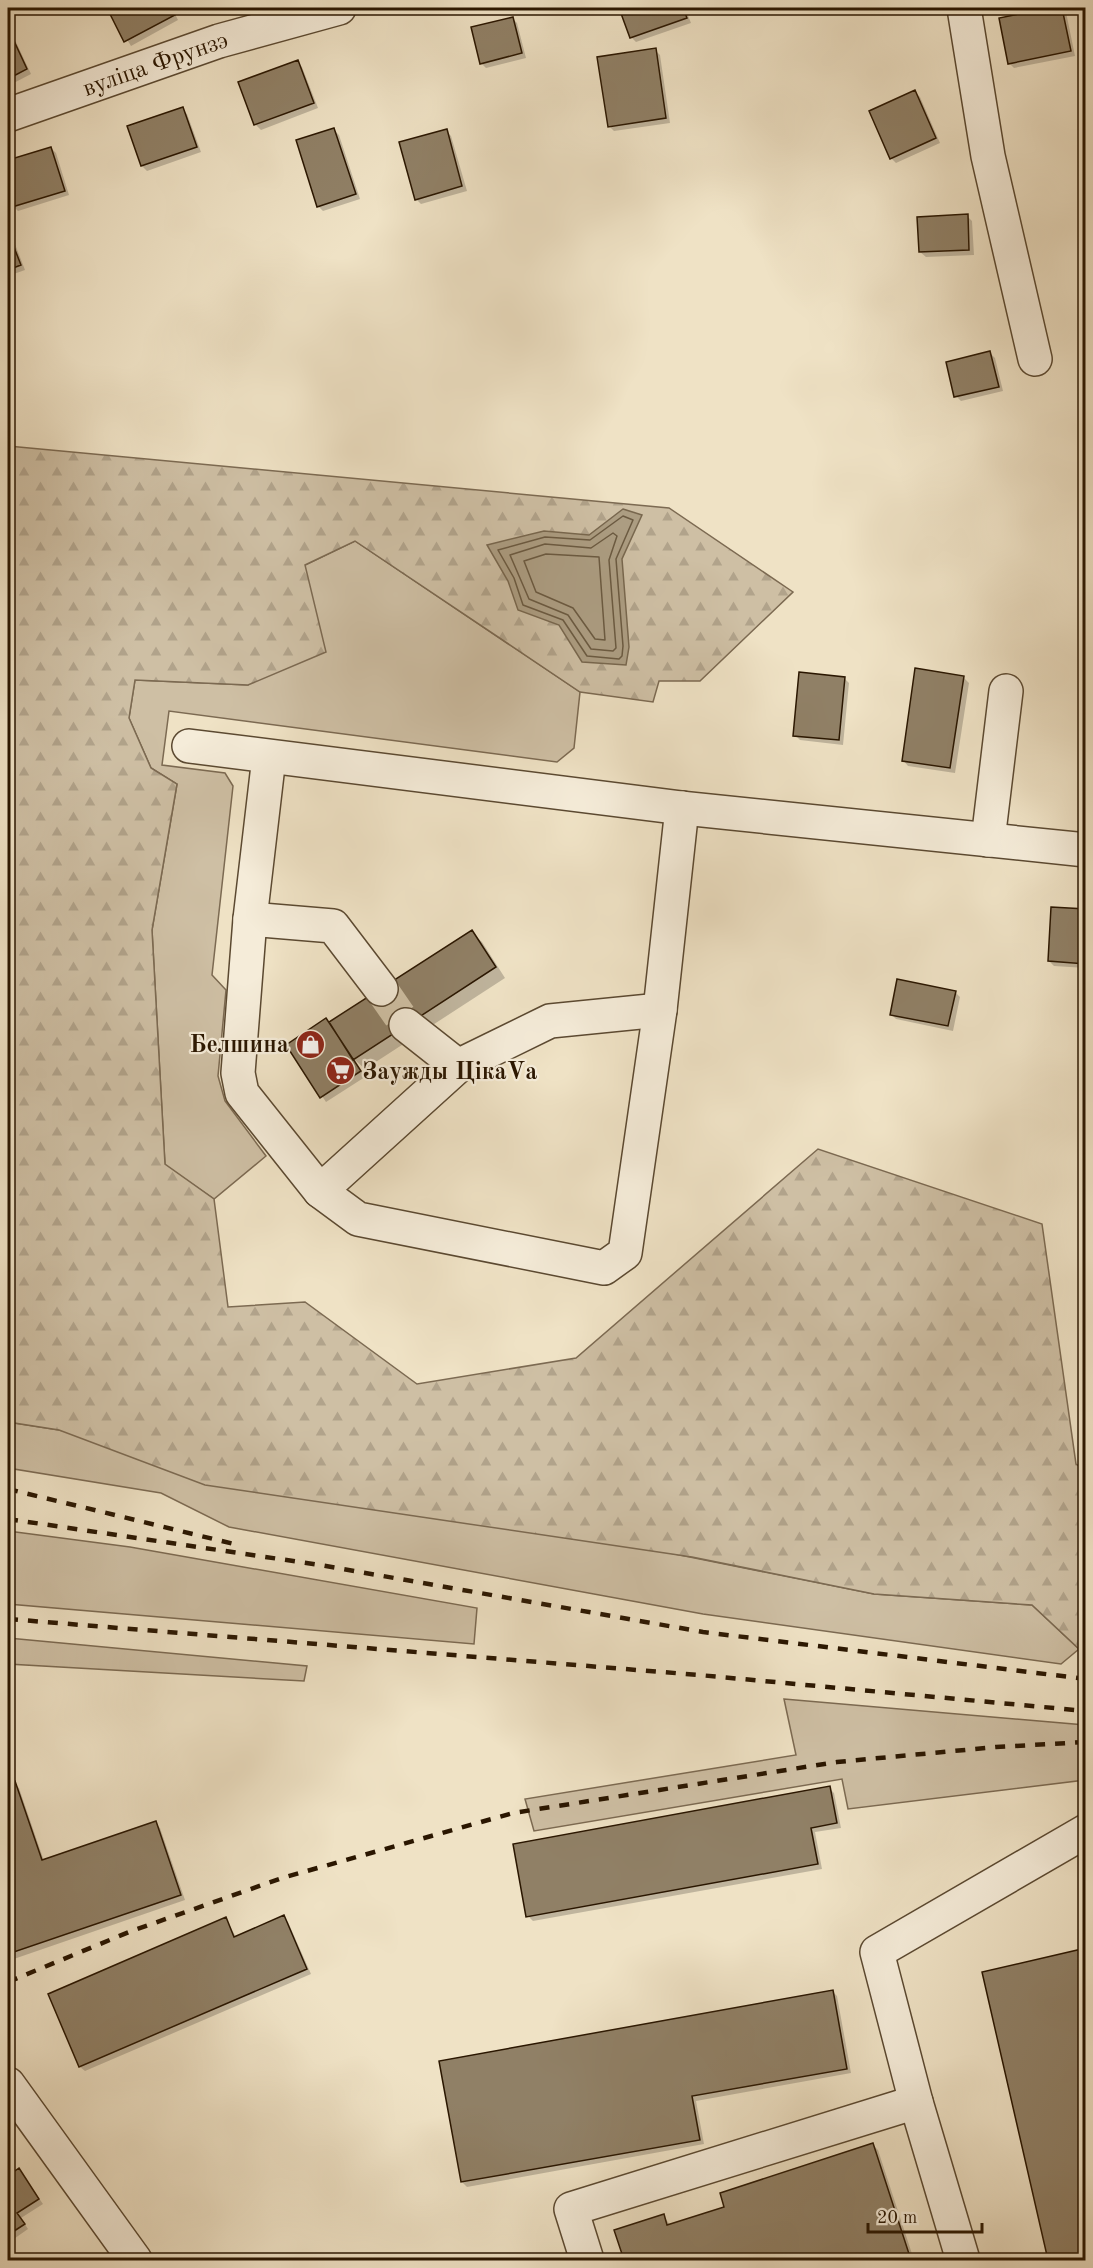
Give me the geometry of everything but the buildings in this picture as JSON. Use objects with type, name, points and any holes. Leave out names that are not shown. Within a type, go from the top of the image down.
[{"type":"street","name":"вуліца Фрунзэ","points":[[8,115],[219,41],[339,8]]},
{"type":"street","points":[[964,8],[988,156],[1035,358]]},
{"type":"street","points":[[988,840],[1006,691]]},
{"type":"street","points":[[189,746],[682,808],[1086,850]]},
{"type":"street","points":[[269,757],[250,919],[237,1073],[242,1093],[320,1191],[358,1219],[604,1268],[625,1253],[660,1010],[682,808]]},
{"type":"street","points":[[250,919],[333,926],[381,989]]},
{"type":"street","points":[[320,1191],[458,1066],[550,1021],[660,1010]]},
{"type":"street","points":[[406,1025],[458,1066]]},
{"type":"street","points":[[963,2260],[916,2102],[877,1952],[1086,1831]]},
{"type":"street","points":[[8,2084],[135,2260]]},
{"type":"street","points":[[587,2260],[571,2209],[916,2102]]},
{"type":"green space","points":[[8,446],[669,508],[793,592],[700,681],[659,681],[653,702],[580,692],[355,541],[305,565],[326,652],[248,685],[135,680],[129,718],[151,768],[177,784],[152,930],[165,1164],[214,1199],[228,1307],[305,1302],[417,1384],[576,1358],[818,1149],[1042,1224],[1076,1464],[1085,1470],[1085,1650],[1079,1649],[1032,1605],[874,1594],[692,1557],[205,1485],[59,1430],[8,1422]]},
{"type":"green space","points":[[355,541],[580,692],[574,748],[557,762],[169,711],[162,765],[225,773],[233,786],[212,975],[226,990],[218,1076],[225,1101],[266,1156],[214,1199],[165,1165],[152,930],[177,784],[151,768],[129,718],[135,680],[248,685],[305,565]]},
{"type":"green space","points":[[8,1422],[59,1430],[874,1594],[1032,1605],[1079,1649],[1061,1664],[703,1614],[229,1527],[161,1493],[8,1468]]},
{"type":"green space","points":[[8,1531],[130,1547],[477,1608],[474,1644],[8,1604]]},
{"type":"green space","points":[[8,1638],[307,1666],[304,1681],[8,1664]]},
{"type":"green space","points":[[784,1699],[1085,1725],[1085,1780],[848,1809],[842,1779],[534,1831],[525,1799],[796,1755]]},
{"type":"water","points":[[623,509],[642,515],[622,559],[629,647],[626,665],[582,662],[559,625],[518,610],[508,581],[487,545],[544,531],[589,535]]},
{"type":"tunnel","points":[[381,989],[406,1025]]},
{"type":"railway","points":[[8,1489],[238,1545]]},
{"type":"railway","points":[[8,1519],[320,1565],[703,1632],[1086,1679]]},
{"type":"railway","points":[[8,1619],[699,1675],[1086,1711]]},
{"type":"railway","points":[[8,1982],[129,1932],[282,1878],[513,1813],[837,1762],[996,1747],[1086,1742]]},
{"type":"place","name":"Белшина","points":[[310,1044]]},
{"type":"place","name":"Заужды ЦікаVа","points":[[341,1071]]}]
